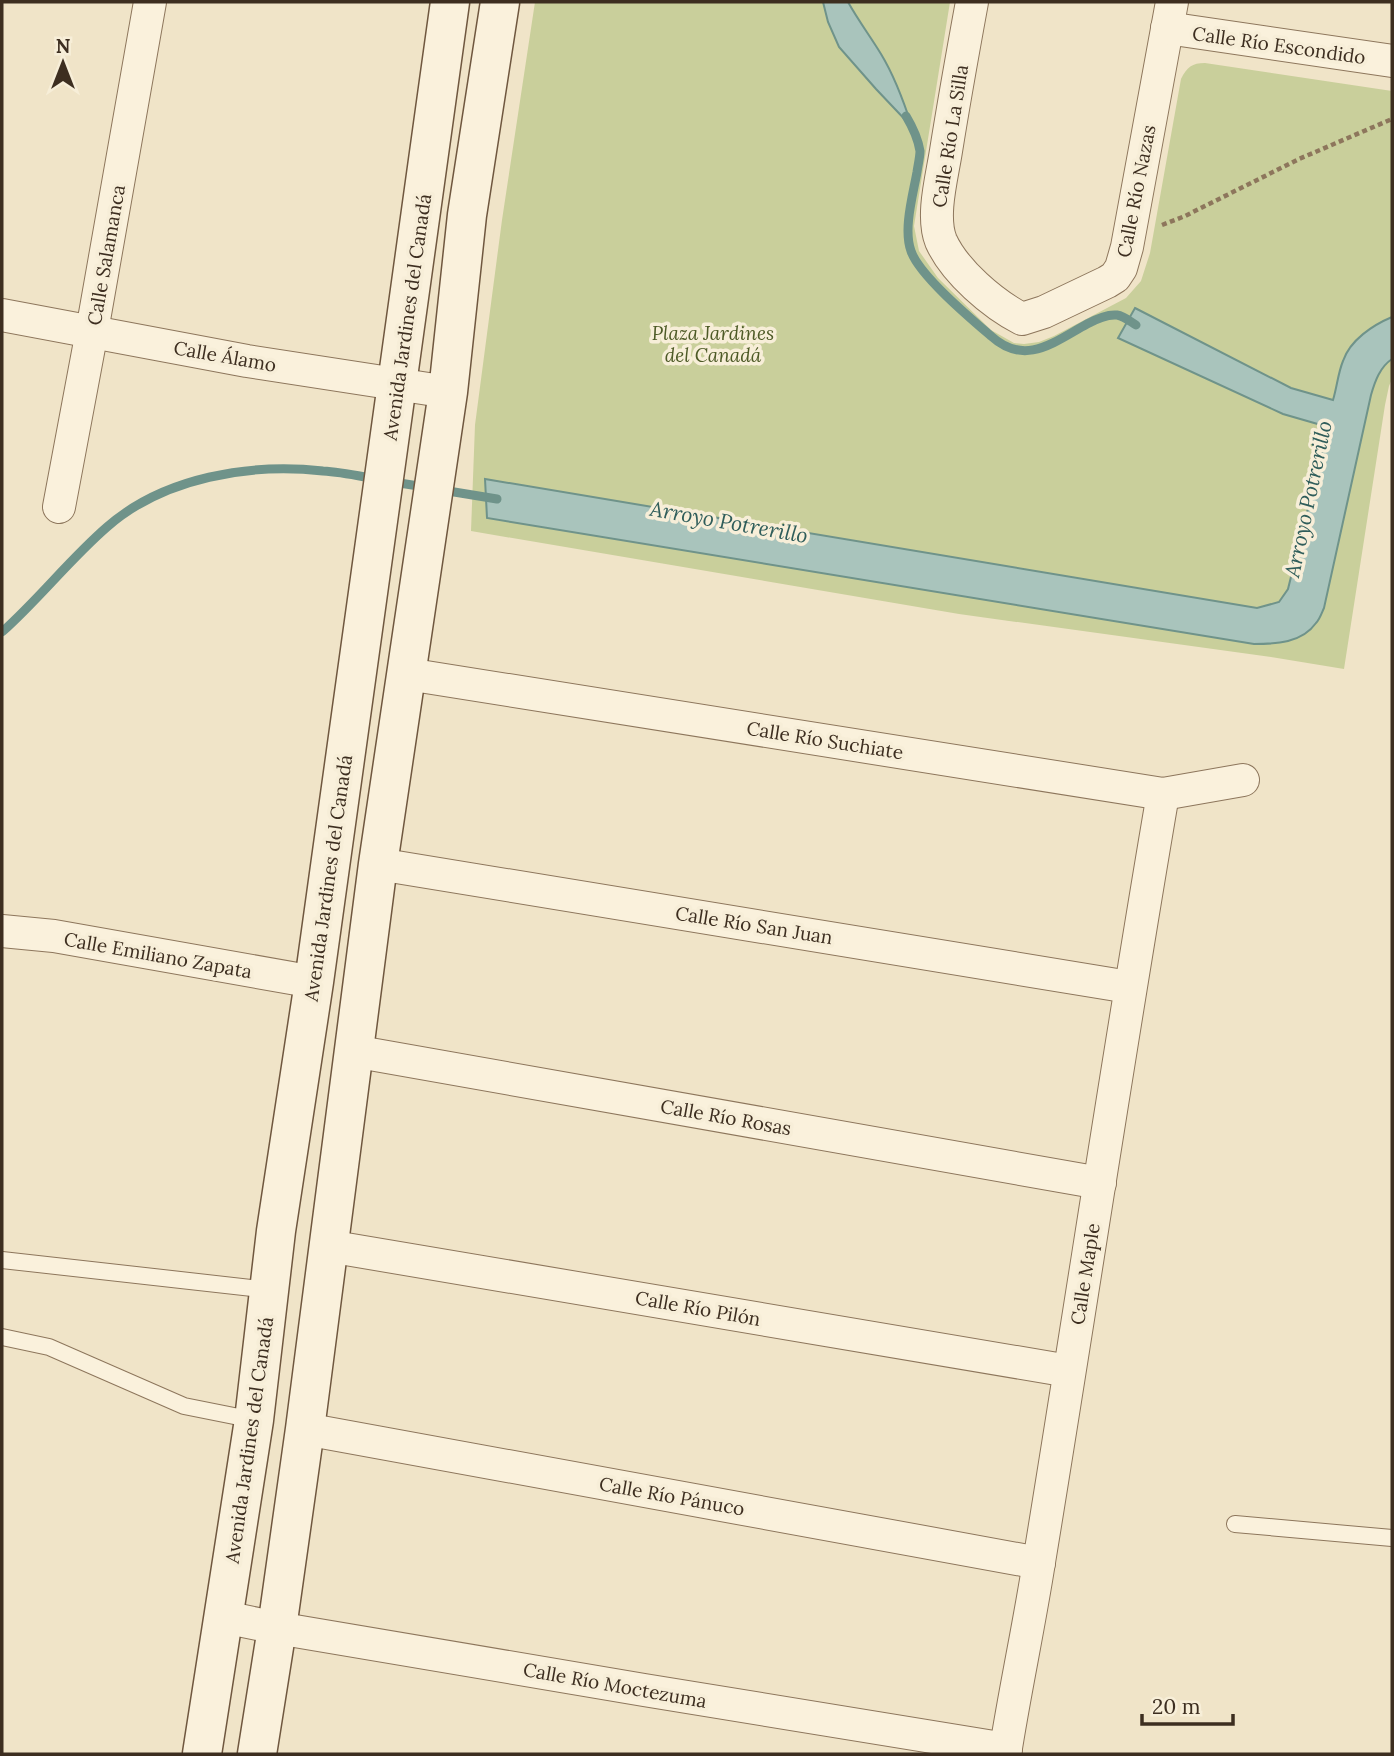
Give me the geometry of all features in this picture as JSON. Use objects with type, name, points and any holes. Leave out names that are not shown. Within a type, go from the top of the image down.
[{"type":"street","name":"Calle Salamanca","points":[[59,507],[150,2]]},
{"type":"street","name":"Avenida Jardines del Canadá","points":[[202,1754],[254,1420],[276,1231],[314,982],[450,2]]},
{"type":"street","points":[[257,1754],[305,1429],[378,864],[448,391],[467,215],[500,2]]},
{"type":"street","name":"Calle Río La Silla","points":[[972,2],[940,191],[937,227],[942,242],[968,279],[1002,308],[1022,319]]},
{"type":"street","name":"Calle Río Nazas","points":[[1022,319],[1044,312],[1107,282],[1115,277],[1121,268],[1132,224],[1169,15]]},
{"type":"street","name":"Calle Río Escondido","points":[[1169,15],[1392,61]]},
{"type":"street","name":"Calle Álamo","points":[[2,316],[247,360],[448,391]]},
{"type":"street","name":"Calle Río Suchiate","points":[[407,674],[1163,794],[1243,780]]},
{"type":"street","name":"Calle Maple","points":[[1006,1752],[1039,1563],[1129,986],[1163,794]]},
{"type":"street","name":"Calle Río San Juan","points":[[378,864],[1129,986]]},
{"type":"street","name":"Calle Emiliano Zapata","points":[[2,930],[54,936],[314,982]]},
{"type":"street","name":"Calle Río Rosas","points":[[353,1051],[1100,1183]]},
{"type":"street","name":"Calle Río Pilón","points":[[328,1246],[1069,1371]]},
{"type":"street","name":"Calle Río Pánuco","points":[[305,1429],[1039,1563]]},
{"type":"street","name":"Calle Río Moctezuma","points":[[224,1617],[1006,1752]]},
{"type":"lane","points":[[2,1260],[270,1290]]},
{"type":"lane","points":[[2,1338],[49,1347],[184,1406],[254,1420]]},
{"type":"lane","points":[[1235,1524],[1392,1538]]},
{"type":"path","points":[[1155,228],[1185,216],[1299,159],[1392,119]]},
{"type":"green space","name":"Plaza Jardines del Canadá","points":[[535,2],[950,2],[914,226],[919,251],[938,278],[991,330],[1014,343],[1039,342],[1054,336],[1126,298],[1141,281],[1150,253],[1181,79],[1190,66],[1205,63],[1392,91],[1392,379],[1385,405],[1344,669],[959,614],[471,531],[475,425]]},
{"type":"water","points":[[823,2],[848,2],[891,72],[912,127],[839,47]]},
{"type":"water","points":[[1135,308],[1291,388],[1333,400],[1346,353],[1370,329],[1392,317],[1392,359],[1381,370],[1371,395],[1324,608],[1310,630],[1303,635],[1280,643],[1254,644],[487,518],[485,479],[1257,608],[1279,602],[1288,589],[1328,427],[1283,414],[1118,338]]},
{"type":"waterway","points":[[906,116],[920,151],[908,222],[911,251],[934,284],[959,308],[991,336],[1016,350],[1028,351],[1051,344],[1094,320],[1109,315],[1120,316],[1136,325]]},
{"type":"waterway","name":"Arroyo Potrerillo","points":[[2,632],[107,527],[130,510],[181,485],[209,477],[266,469],[330,472],[376,479]]},
{"type":"waterway","name":"Arroyo Potrerillo","points":[[393,482],[425,487]]},
{"type":"waterway","name":"Arroyo Potrerillo","points":[[442,490],[497,499]]}]
